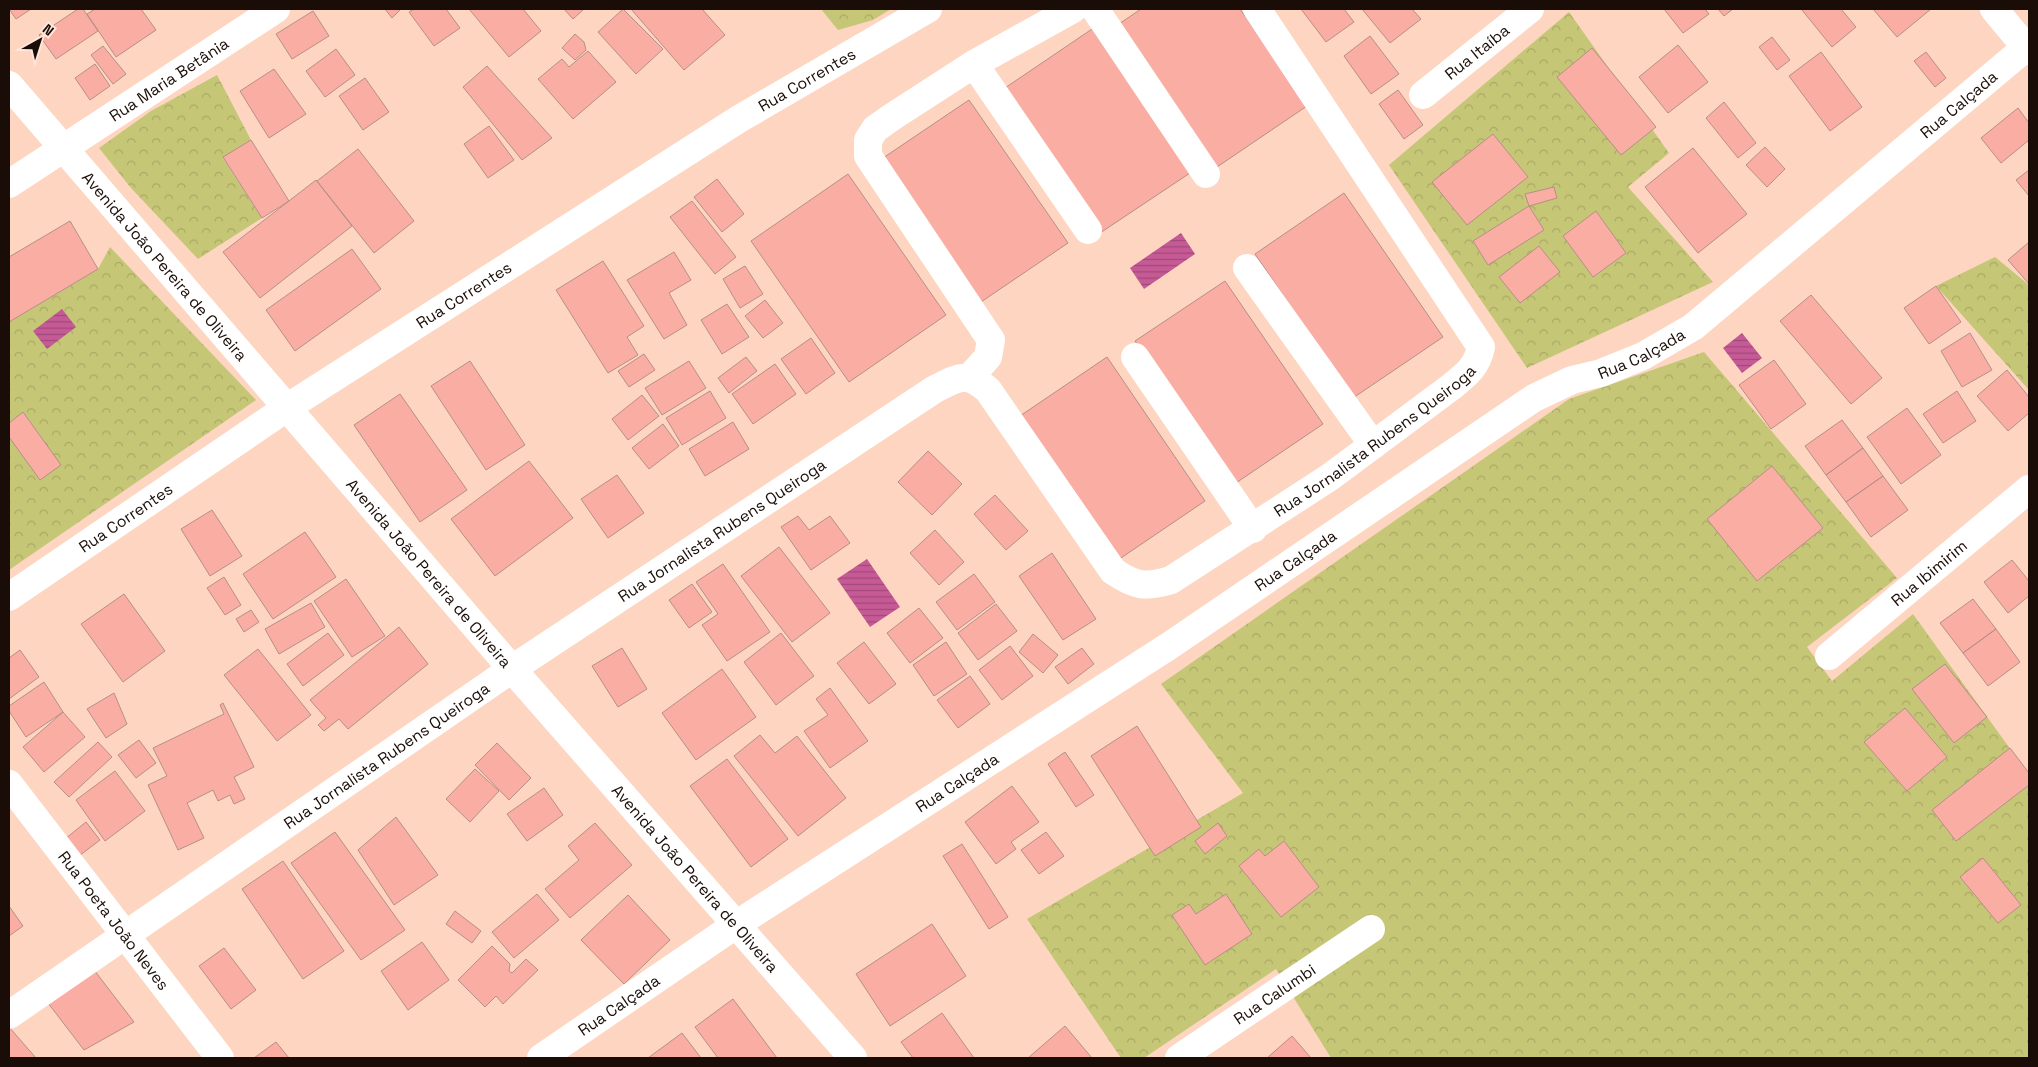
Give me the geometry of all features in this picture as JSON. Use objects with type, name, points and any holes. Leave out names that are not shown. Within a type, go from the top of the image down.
[{"type":"street","name":"Rua Maria Betânia","points":[[9,184],[276,9]]},
{"type":"street","name":"Rua Correntes","points":[[9,597],[288,407],[739,119],[928,9]]},
{"type":"street","points":[[970,377],[988,357],[991,340],[868,156],[868,140],[875,129],[974,64],[1073,9]]},
{"type":"street","points":[[1095,9],[1206,174]]},
{"type":"street","name":"Rua Jornalista Rubens Queiroga","points":[[9,1016],[512,669],[935,389],[960,376],[970,377],[988,390],[1112,571],[1131,584],[1152,586],[1171,580],[1330,478],[1470,372],[1478,361],[1481,347],[1256,9]]},
{"type":"street","name":"Rua Itaíba","points":[[1423,96],[1530,9]]},
{"type":"street","points":[[1994,9],[2028,48]]},
{"type":"street","name":"Rua Calçada","points":[[542,1058],[737,924],[1169,646],[1534,398],[1572,380],[1601,373],[1643,356],[1693,328],[2028,48]]},
{"type":"street","points":[[974,64],[1088,230]]},
{"type":"street","name":"Avenida João Pereira de Oliveira","points":[[9,85],[62,150],[288,407],[512,669],[853,1058]]},
{"type":"street","points":[[1247,268],[1373,445]]},
{"type":"street","points":[[1135,357],[1253,529]]},
{"type":"street","name":"Rua Ibimirim","points":[[1829,656],[2029,489]]},
{"type":"street","name":"Rua Poeta João Neves","points":[[9,784],[220,1058]]},
{"type":"street","name":"Rua Calumbi","points":[[1179,1058],[1371,929]]},
{"type":"green space","points":[[821,9],[891,9],[873,20],[838,30]]},
{"type":"green space","points":[[1569,12],[1669,153],[1628,187],[1713,282],[1527,368],[1389,165]]},
{"type":"green space","points":[[217,75],[251,140],[223,158],[262,218],[198,259],[131,188],[99,148],[151,111]]},
{"type":"green space","points":[[110,247],[256,400],[9,570],[9,322],[98,269]]},
{"type":"green space","points":[[1995,257],[2029,285],[2029,390],[1936,286]]},
{"type":"green space","points":[[1704,352],[1897,578],[1807,647],[1832,681],[1913,614],[2029,775],[2029,1058],[1331,1058],[1276,969],[1144,1058],[1121,1058],[1027,919],[1243,793],[1161,684],[1569,399]]},
{"type":"shaded area","points":[[1181,233],[1195,254],[1144,289],[1130,268]]},
{"type":"shaded area","points":[[62,309],[76,327],[47,349],[33,331]]},
{"type":"shaded area","points":[[1742,333],[1762,358],[1742,373],[1723,348]]},
{"type":"shaded area","points":[[867,559],[900,607],[870,627],[837,579]]},
{"type":"building","points":[[9,9],[31,9],[16,19]]},
{"type":"building","points":[[78,9],[83,9],[98,31],[56,59],[39,35]]},
{"type":"building","points":[[95,9],[141,9],[156,30],[116,57],[87,14]]},
{"type":"building","points":[[385,9],[399,9],[400,10],[392,18]]},
{"type":"building","points":[[414,9],[446,9],[460,28],[434,46],[409,12]]},
{"type":"building","points":[[469,9],[523,9],[541,31],[509,57]]},
{"type":"building","points":[[564,9],[584,9],[573,19]]},
{"type":"building","points":[[623,9],[663,49],[636,74],[598,32]]},
{"type":"building","points":[[631,9],[702,9],[725,35],[684,70]]},
{"type":"building","points":[[1141,9],[1240,9],[1307,106],[1217,167],[1119,24]]},
{"type":"building","points":[[1301,9],[1344,9],[1354,22],[1326,42]]},
{"type":"building","points":[[1362,9],[1412,9],[1421,19],[1390,43]]},
{"type":"building","points":[[1664,9],[1705,9],[1709,14],[1683,33]]},
{"type":"building","points":[[1718,9],[1733,9],[1724,16]]},
{"type":"building","points":[[1803,9],[1841,9],[1856,27],[1832,47]]},
{"type":"building","points":[[1873,9],[1931,9],[1897,37]]},
{"type":"building","points":[[313,11],[329,36],[292,59],[276,34]]},
{"type":"building","points":[[1092,29],[1190,173],[1100,233],[1002,90]]},
{"type":"building","points":[[575,34],[584,42],[586,50],[575,60],[562,48]]},
{"type":"building","points":[[1370,36],[1399,74],[1371,94],[1344,56]]},
{"type":"building","points":[[1772,37],[1790,60],[1777,70],[1759,47]]},
{"type":"building","points":[[1678,45],[1708,82],[1668,113],[1639,77]]},
{"type":"building","points":[[103,46],[126,74],[113,84],[91,55]]},
{"type":"building","points":[[1592,48],[1656,127],[1621,155],[1557,77]]},
{"type":"building","points":[[336,49],[355,75],[325,97],[306,71]]},
{"type":"building","points":[[588,51],[616,82],[573,119],[538,79],[562,59],[569,67]]},
{"type":"building","points":[[1821,52],[1862,107],[1830,131],[1789,76]]},
{"type":"building","points":[[1926,52],[1946,78],[1935,87],[1914,61]]},
{"type":"building","points":[[95,64],[110,86],[90,100],[75,78]]},
{"type":"building","points":[[487,66],[552,138],[522,160],[463,87]]},
{"type":"building","points":[[274,69],[306,114],[269,138],[240,91]]},
{"type":"building","points":[[365,78],[389,112],[363,130],[339,96]]},
{"type":"building","points":[[1398,90],[1423,125],[1404,139],[1379,104]]},
{"type":"building","points":[[969,100],[1068,243],[978,304],[880,160]]},
{"type":"building","points":[[1724,102],[1756,143],[1738,158],[1706,118]]},
{"type":"building","points":[[2018,108],[2029,123],[2029,140],[2001,163],[1981,138]]},
{"type":"building","points":[[489,126],[514,160],[488,178],[464,144]]},
{"type":"building","points":[[1493,134],[1528,177],[1467,225],[1432,182]]},
{"type":"building","points":[[251,140],[289,201],[262,218],[223,157]]},
{"type":"building","points":[[1765,147],[1785,169],[1767,187],[1746,165]]},
{"type":"building","points":[[1693,148],[1747,214],[1698,253],[1645,187]]},
{"type":"building","points":[[358,149],[414,221],[374,253],[317,181]]},
{"type":"building","points":[[2029,170],[2029,196],[2016,180]]},
{"type":"building","points":[[848,174],[946,315],[849,382],[751,241]]},
{"type":"building","points":[[717,179],[744,214],[722,232],[694,197]]},
{"type":"building","points":[[316,180],[352,226],[260,298],[223,252]]},
{"type":"building","points":[[1554,187],[1557,198],[1529,206],[1525,194]]},
{"type":"building","points":[[1344,193],[1443,337],[1353,398],[1255,254]]},
{"type":"building","points":[[692,201],[736,257],[715,274],[670,217]]},
{"type":"building","points":[[1529,206],[1544,230],[1488,265],[1473,241]]},
{"type":"building","points":[[1596,211],[1626,253],[1593,277],[1563,236]]},
{"type":"building","points":[[70,221],[98,269],[9,322],[9,257]]},
{"type":"building","points":[[2029,242],[2029,284],[2008,260]]},
{"type":"building","points":[[1539,246],[1560,272],[1520,303],[1499,277]]},
{"type":"building","points":[[352,249],[381,289],[295,351],[266,310]]},
{"type":"building","points":[[674,252],[691,280],[669,293],[687,325],[664,339],[627,280]]},
{"type":"building","points":[[603,261],[644,326],[627,337],[638,355],[608,373],[556,290]]},
{"type":"building","points":[[745,266],[763,294],[740,308],[723,279]]},
{"type":"building","points":[[1225,281],[1323,424],[1233,485],[1135,341]]},
{"type":"building","points":[[1936,286],[1961,322],[1929,344],[1904,308]]},
{"type":"building","points":[[1811,295],[1882,378],[1851,404],[1780,321]]},
{"type":"building","points":[[765,300],[783,323],[763,338],[745,316]]},
{"type":"building","points":[[727,304],[749,337],[722,354],[701,320]]},
{"type":"building","points":[[1970,333],[1992,370],[1962,387],[1941,351]]},
{"type":"building","points":[[811,338],[835,373],[806,394],[781,359]]},
{"type":"building","points":[[644,354],[655,370],[629,387],[618,371]]},
{"type":"building","points":[[746,357],[757,371],[729,393],[718,378]]},
{"type":"building","points":[[1107,357],[1205,501],[1115,562],[1017,418]]},
{"type":"building","points":[[1774,360],[1806,404],[1771,429],[1739,385]]},
{"type":"building","points":[[470,361],[525,445],[486,470],[431,386]]},
{"type":"building","points":[[689,361],[706,388],[662,415],[645,388]]},
{"type":"building","points":[[775,364],[796,394],[753,424],[732,394]]},
{"type":"building","points":[[2007,370],[2029,397],[2029,413],[2008,431],[1977,396]]},
{"type":"building","points":[[710,391],[726,418],[682,445],[666,418]]},
{"type":"building","points":[[1957,391],[1976,421],[1943,443],[1923,414]]},
{"type":"building","points":[[400,394],[467,490],[420,522],[354,425]]},
{"type":"building","points":[[642,395],[659,416],[628,440],[612,419]]},
{"type":"building","points":[[1907,408],[1941,455],[1901,484],[1867,437]]},
{"type":"building","points":[[23,412],[61,465],[40,480],[9,437],[9,423]]},
{"type":"building","points":[[1842,420],[1863,448],[1826,475],[1805,446]]},
{"type":"building","points":[[733,422],[749,449],[705,476],[689,449]]},
{"type":"building","points":[[663,424],[679,446],[649,469],[632,448]]},
{"type":"building","points":[[1863,448],[1883,476],[1846,502],[1826,475]]},
{"type":"building","points":[[928,451],[962,484],[932,515],[898,482]]},
{"type":"building","points":[[529,461],[573,518],[495,576],[451,519]]},
{"type":"building","points":[[1772,466],[1823,528],[1757,581],[1707,519]]},
{"type":"building","points":[[617,475],[644,513],[608,538],[581,499]]},
{"type":"building","points":[[1883,476],[1908,510],[1871,537],[1846,502]]},
{"type":"building","points":[[995,495],[1028,531],[1006,550],[974,514]]},
{"type":"building","points":[[212,510],[242,556],[210,576],[181,529]]},
{"type":"building","points":[[798,516],[809,530],[830,516],[850,543],[811,570],[781,527]]},
{"type":"building","points":[[935,530],[964,562],[939,585],[910,553]]},
{"type":"building","points":[[305,532],[336,577],[273,619],[243,574]]},
{"type":"building","points":[[779,547],[830,613],[792,642],[741,576]]},
{"type":"building","points":[[1052,553],[1096,619],[1063,640],[1019,576]]},
{"type":"building","points":[[2012,560],[2029,581],[2029,596],[2008,613],[1984,582]]},
{"type":"building","points":[[723,564],[770,632],[727,661],[702,625],[718,614],[696,582]]},
{"type":"building","points":[[974,574],[995,602],[957,630],[936,602]]},
{"type":"building","points":[[224,577],[241,605],[225,615],[207,588]]},
{"type":"building","points":[[346,579],[385,636],[352,657],[314,601]]},
{"type":"building","points":[[692,584],[712,612],[689,628],[669,600]]},
{"type":"building","points":[[124,594],[165,651],[123,682],[81,624]]},
{"type":"building","points":[[1973,599],[1996,629],[1963,653],[1940,623]]},
{"type":"building","points":[[311,603],[325,627],[279,654],[265,629]]},
{"type":"building","points":[[996,604],[1017,631],[978,660],[958,633]]},
{"type":"building","points":[[919,608],[943,638],[910,663],[887,633]]},
{"type":"building","points":[[251,610],[259,622],[244,632],[236,619]]},
{"type":"building","points":[[399,627],[428,664],[348,729],[339,719],[324,731],[318,725],[326,718],[310,700]]},
{"type":"building","points":[[1996,629],[2020,662],[1988,686],[1963,653]]},
{"type":"building","points":[[328,633],[344,655],[303,686],[287,664]]},
{"type":"building","points":[[781,633],[814,676],[776,705],[744,662]]},
{"type":"building","points":[[1033,634],[1058,655],[1043,673],[1019,652]]},
{"type":"building","points":[[864,642],[896,684],[869,704],[837,663]]},
{"type":"building","points":[[946,642],[967,674],[934,696],[913,665]]},
{"type":"building","points":[[1010,646],[1033,676],[1002,700],[979,670]]},
{"type":"building","points":[[622,648],[647,689],[618,707],[592,666]]},
{"type":"building","points":[[1082,648],[1094,664],[1068,684],[1055,667]]},
{"type":"building","points":[[258,649],[311,715],[277,741],[224,675]]},
{"type":"building","points":[[20,650],[39,677],[9,699],[9,658]]},
{"type":"building","points":[[1945,664],[1987,717],[1954,743],[1912,689]]},
{"type":"building","points":[[722,669],[756,717],[696,760],[662,713]]},
{"type":"building","points":[[970,676],[990,704],[958,728],[937,700]]},
{"type":"building","points":[[44,682],[63,712],[26,737],[9,711],[9,706]]},
{"type":"building","points":[[830,688],[868,741],[830,768],[804,731],[828,715],[816,699]]},
{"type":"building","points":[[114,693],[127,724],[106,738],[87,709]]},
{"type":"building","points":[[223,703],[254,767],[234,777],[245,799],[234,804],[230,795],[218,801],[213,790],[187,803],[204,838],[178,850],[148,785],[167,776],[153,748],[224,714],[220,705]]},
{"type":"building","points":[[1905,708],[1947,757],[1907,791],[1864,742]]},
{"type":"building","points":[[63,712],[85,737],[44,772],[23,747]]},
{"type":"building","points":[[1137,726],[1201,827],[1155,856],[1091,756]]},
{"type":"building","points":[[760,735],[775,753],[797,736],[846,798],[798,836],[734,756]]},
{"type":"building","points":[[139,740],[156,763],[136,778],[118,755]]},
{"type":"building","points":[[98,742],[112,757],[69,797],[54,782]]},
{"type":"building","points":[[497,743],[531,778],[509,800],[475,765]]},
{"type":"building","points":[[2010,748],[2029,773],[2029,785],[1956,841],[1932,810]]},
{"type":"building","points":[[1065,752],[1094,795],[1076,807],[1048,764]]},
{"type":"building","points":[[727,759],[788,839],[751,867],[690,786]]},
{"type":"building","points":[[475,769],[499,791],[470,822],[446,799]]},
{"type":"building","points":[[115,771],[145,811],[105,841],[76,800]]},
{"type":"building","points":[[1012,786],[1039,822],[1011,842],[1016,849],[996,864],[965,822]]},
{"type":"building","points":[[544,788],[563,815],[527,841],[507,814]]},
{"type":"building","points":[[396,817],[438,875],[394,905],[358,850]]},
{"type":"building","points":[[86,822],[100,840],[79,856],[65,839]]},
{"type":"building","points":[[595,823],[632,865],[570,918],[545,889],[579,860],[568,846]]},
{"type":"building","points":[[1218,823],[1227,836],[1205,854],[1195,841]]},
{"type":"building","points":[[335,832],[405,930],[361,960],[291,863]]},
{"type":"building","points":[[1046,832],[1064,856],[1039,874],[1021,850]]},
{"type":"building","points":[[1284,841],[1319,887],[1281,917],[1239,866],[1259,849],[1265,856]]},
{"type":"building","points":[[962,844],[1008,917],[989,929],[943,856]]},
{"type":"building","points":[[1983,858],[2021,905],[1998,923],[1960,877]]},
{"type":"building","points":[[283,861],[344,951],[303,979],[242,889]]},
{"type":"building","points":[[537,894],[559,920],[514,958],[492,932]]},
{"type":"building","points":[[1226,894],[1252,934],[1205,965],[1172,915],[1189,904],[1196,914]]},
{"type":"building","points":[[628,895],[670,940],[624,984],[581,940]]},
{"type":"building","points":[[9,906],[23,926],[9,936]]},
{"type":"building","points":[[455,911],[481,931],[472,943],[446,924]]},
{"type":"building","points":[[932,924],[966,976],[890,1026],[856,974]]},
{"type":"building","points":[[422,942],[449,980],[408,1010],[381,971]]},
{"type":"building","points":[[492,946],[510,964],[509,971],[512,973],[526,959],[538,970],[503,1004],[496,996],[485,1007],[458,980]]},
{"type":"building","points":[[224,948],[256,990],[231,1009],[199,966]]},
{"type":"building","points":[[91,966],[134,1022],[84,1050],[48,1003]]},
{"type":"building","points":[[733,999],[777,1058],[718,1058],[695,1027]]},
{"type":"building","points":[[942,1013],[974,1058],[913,1058],[901,1042]]},
{"type":"building","points":[[1065,1026],[1092,1058],[1028,1058]]},
{"type":"building","points":[[9,1027],[36,1058],[9,1058]]},
{"type":"building","points":[[682,1033],[701,1058],[648,1058]]},
{"type":"building","points":[[1292,1036],[1311,1058],[1267,1058]]},
{"type":"building","points":[[276,1042],[289,1058],[254,1058]]}]
